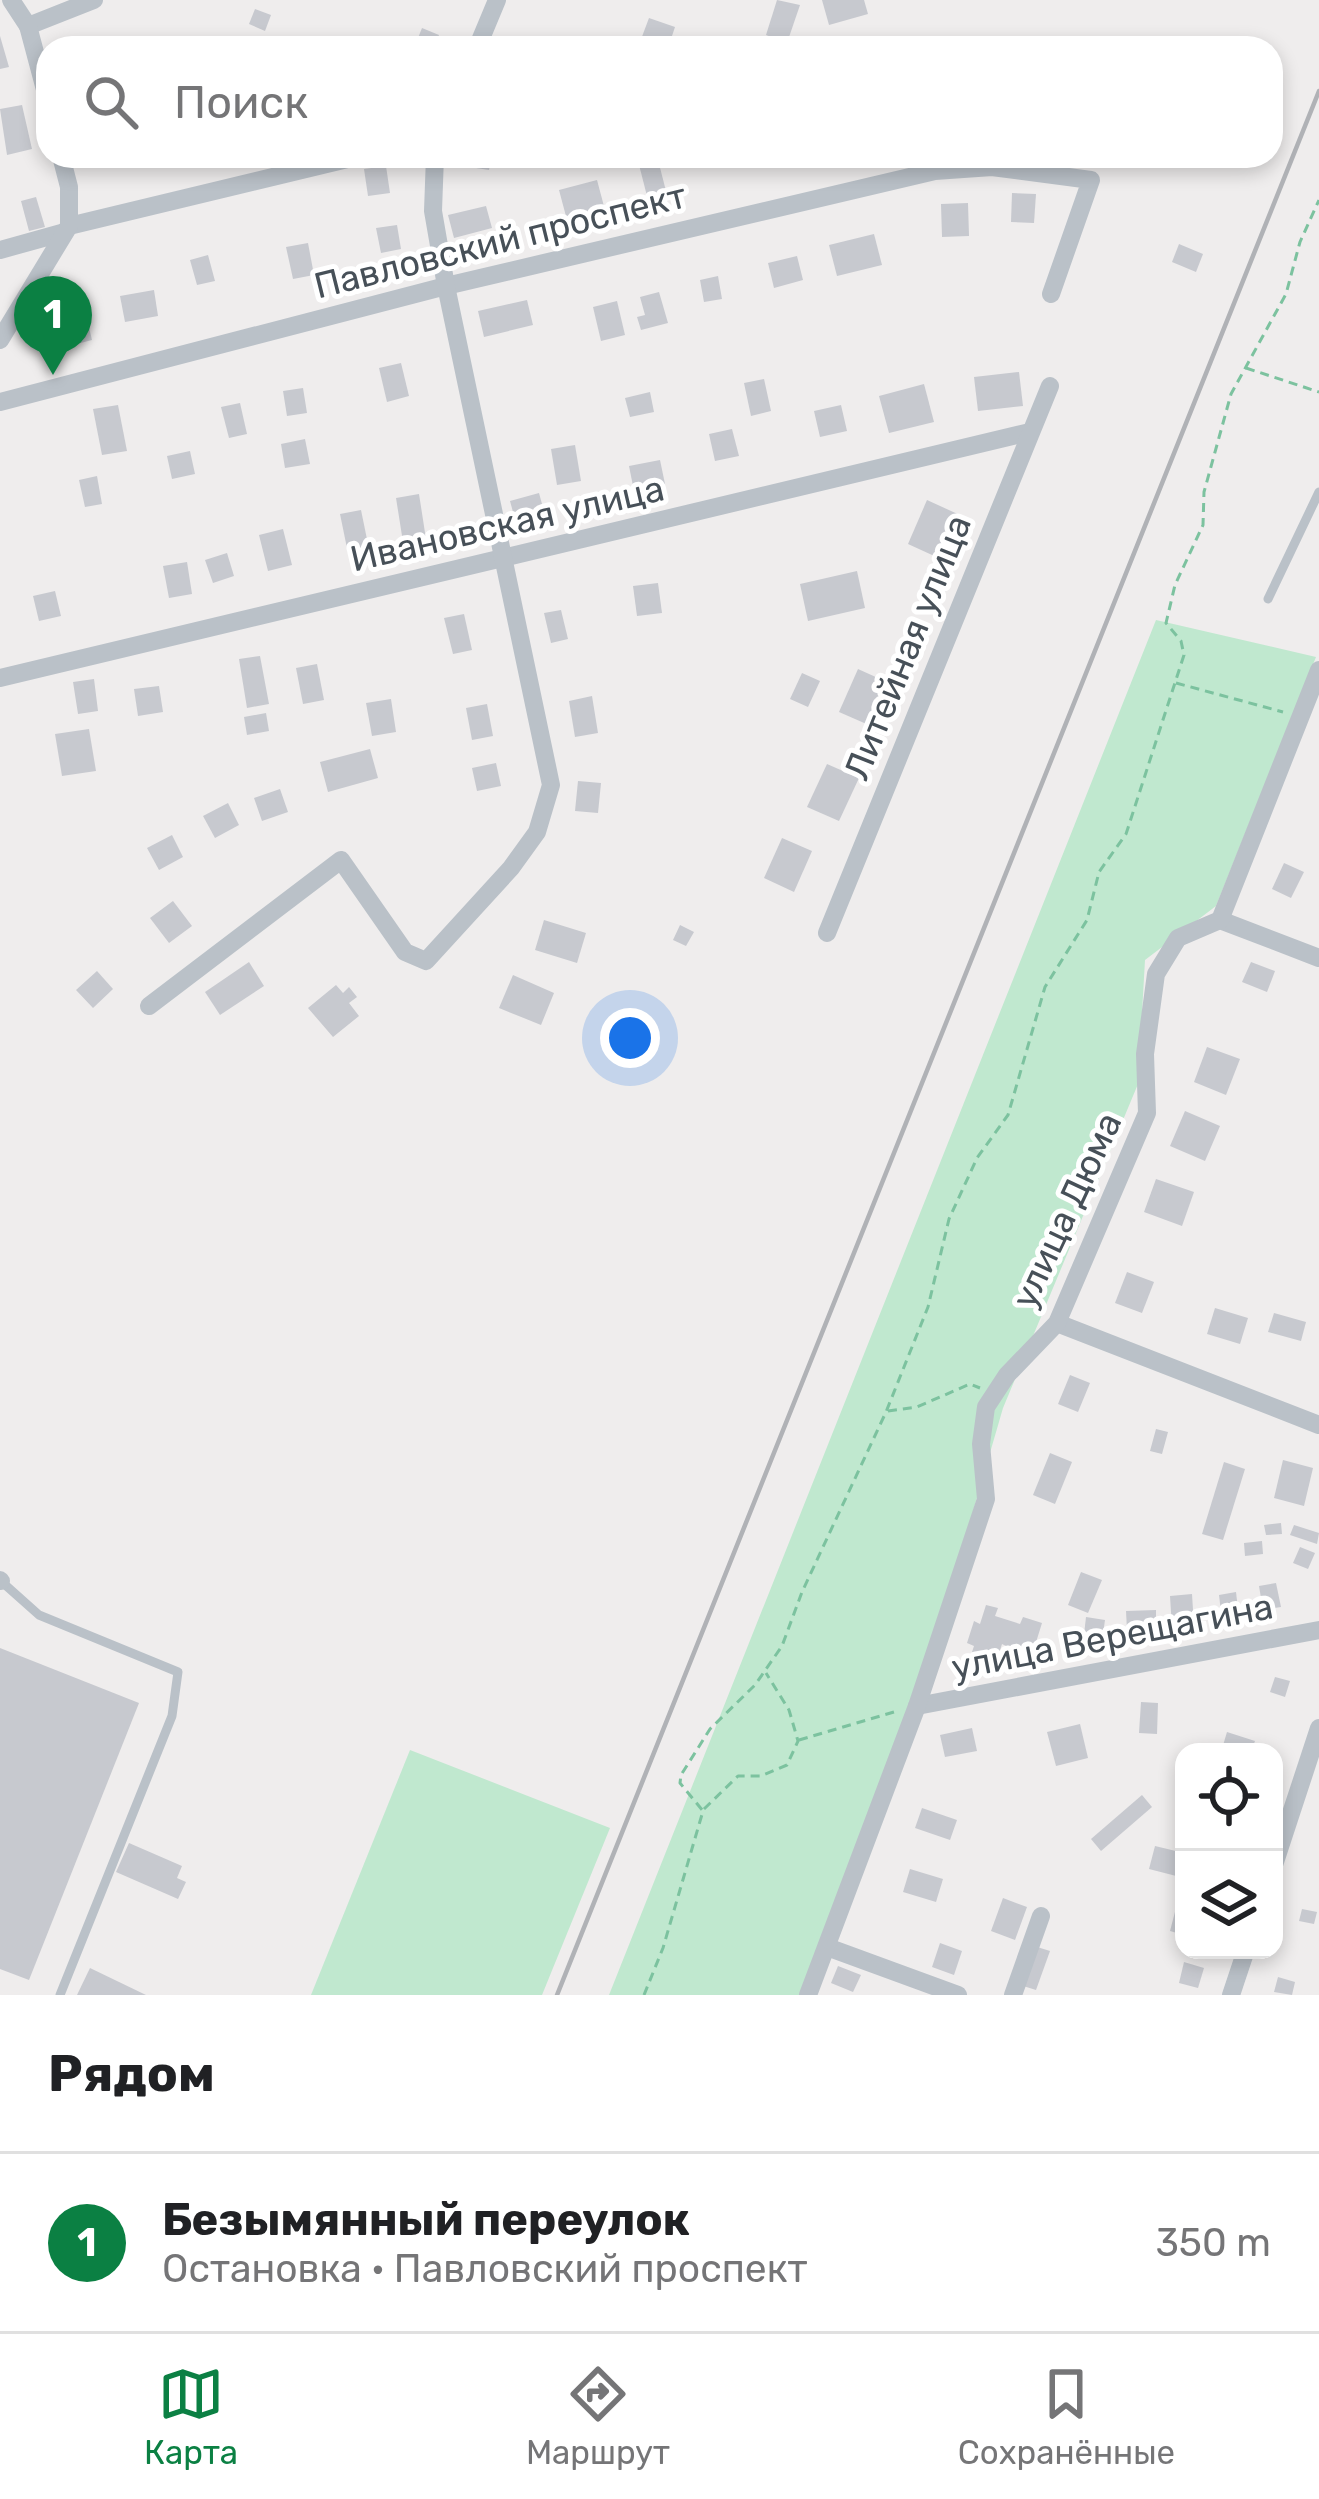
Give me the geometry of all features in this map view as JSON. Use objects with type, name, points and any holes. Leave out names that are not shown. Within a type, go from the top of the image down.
[{"type":"street","points":[[10,0],[28,26],[36,56]]},
{"type":"street","points":[[28,26],[94,0]]},
{"type":"street","points":[[482,36],[497,0]]},
{"type":"street","points":[[0,340],[67,229],[69,187],[64,168]]},
{"type":"street","points":[[0,250],[312,168]]},
{"type":"street","points":[[148,1006],[341,860],[405,952],[426,961],[511,868],[537,832],[551,785],[446,286],[433,211],[435,168]]},
{"type":"street","name":"Павловский проспект","points":[[0,402],[446,286],[935,171],[978,168]]},
{"type":"street","name":"Павловский проспект","points":[[1000,168],[1091,180],[1051,294]]},
{"type":"street","name":"Литейная улица","points":[[827,933],[1050,386]]},
{"type":"street","name":"Ивановская улица","points":[[0,678],[1030,433]]},
{"type":"street","points":[[1319,670],[1220,920],[1319,958]]},
{"type":"street","name":"улица Дюма","points":[[808,1995],[917,1706],[986,1499],[982,1444],[986,1407],[1007,1376],[1057,1323],[1147,1113],[1146,1034],[1156,974],[1178,938],[1220,920]]},
{"type":"street","points":[[1057,1323],[1319,1425]]},
{"type":"street","name":"улица Верещагина","points":[[917,1706],[1319,1630]]},
{"type":"street","points":[[1279,1851],[1319,1728]]},
{"type":"street","points":[[1012,1995],[1041,1916]]},
{"type":"street","points":[[827,1947],[958,1995]]},
{"type":"street","points":[[1231,1995],[1243,1959]]},
{"type":"lane","points":[[1268,598],[1319,492]]},
{"type":"lane","points":[[1,1581],[38,1615],[178,1672],[172,1716],[61,1995]]},
{"type":"path","points":[[703,1811],[680,1783],[681,1775],[710,1729],[755,1685],[782,1646],[928,1306],[949,1219],[977,1158],[1008,1115],[1045,987],[1087,920],[1099,872],[1126,835],[1184,655],[1181,641],[1166,623],[1175,585],[1203,525],[1204,492],[1231,394],[1286,294],[1300,242],[1319,200]]},
{"type":"path","points":[[1244,368],[1319,392]]},
{"type":"path","points":[[1174,682],[1302,717]]},
{"type":"path","points":[[886,1412],[917,1407],[970,1384],[994,1395]]},
{"type":"path","points":[[644,1995],[663,1948],[703,1811],[738,1776],[761,1776],[787,1765],[798,1741],[789,1710],[765,1670]]},
{"type":"path","points":[[798,1741],[917,1706]]},
{"type":"green space","points":[[1156,620],[1316,657],[1216,906],[1145,960],[1138,1084],[1003,1408],[893,1787],[799,1995],[609,1995]]},
{"type":"green space","points":[[410,1750],[610,1828],[542,1995],[311,1995]]},
{"type":"building","points":[[777,0],[800,5],[789,36],[766,35]]},
{"type":"building","points":[[822,0],[864,0],[868,14],[829,25]]},
{"type":"building","points":[[255,9],[271,15],[265,31],[249,24]]},
{"type":"building","points":[[649,18],[675,27],[672,36],[642,36]]},
{"type":"building","points":[[0,36],[9,67],[0,69]]},
{"type":"building","points":[[22,105],[32,149],[7,155],[0,109]]},
{"type":"building","points":[[386,168],[390,193],[368,196],[364,169]]},
{"type":"building","points":[[640,168],[660,168],[666,191],[647,196]]},
{"type":"building","points":[[597,180],[605,210],[567,220],[559,190]]},
{"type":"building","points":[[1012,193],[1036,194],[1034,223],[1011,222]]},
{"type":"building","points":[[36,197],[45,227],[29,231],[21,201]]},
{"type":"building","points":[[968,203],[969,236],[942,237],[941,204]]},
{"type":"building","points":[[486,206],[492,228],[454,238],[448,215]]},
{"type":"building","points":[[397,225],[401,249],[381,253],[376,228]]},
{"type":"building","points":[[874,234],[882,265],[837,276],[829,245]]},
{"type":"building","points":[[308,243],[314,275],[293,279],[286,247]]},
{"type":"building","points":[[1179,244],[1203,254],[1196,272],[1172,262]]},
{"type":"building","points":[[208,255],[215,281],[197,285],[190,260]]},
{"type":"building","points":[[797,256],[803,280],[774,288],[768,263]]},
{"type":"building","points":[[718,276],[722,299],[704,302],[700,280]]},
{"type":"building","points":[[154,290],[158,316],[125,322],[120,296]]},
{"type":"building","points":[[659,292],[668,323],[641,330],[637,317],[645,315],[640,297]]},
{"type":"building","points":[[527,300],[533,325],[484,337],[478,311]]},
{"type":"building","points":[[617,301],[625,335],[601,341],[593,307]]},
{"type":"building","points":[[83,302],[92,340],[73,345],[63,306]]},
{"type":"building","points":[[401,363],[409,396],[387,402],[379,368]]},
{"type":"building","points":[[1019,372],[1023,406],[978,411],[974,377]]},
{"type":"building","points":[[764,379],[771,411],[751,416],[744,383]]},
{"type":"building","points":[[924,384],[934,422],[889,433],[879,396]]},
{"type":"building","points":[[303,388],[307,413],[287,416],[283,391]]},
{"type":"building","points":[[650,392],[654,412],[630,417],[625,398]]},
{"type":"building","points":[[240,403],[247,434],[229,438],[221,407]]},
{"type":"building","points":[[118,405],[127,451],[102,455],[93,409]]},
{"type":"building","points":[[841,405],[847,431],[820,437],[814,411]]},
{"type":"building","points":[[732,429],[739,456],[715,461],[709,434]]},
{"type":"building","points":[[305,439],[310,464],[285,468],[281,444]]},
{"type":"building","points":[[575,445],[581,481],[557,485],[551,449]]},
{"type":"building","points":[[190,451],[195,474],[172,479],[167,456]]},
{"type":"building","points":[[660,460],[665,484],[634,491],[629,466]]},
{"type":"building","points":[[97,476],[102,504],[85,507],[79,480]]},
{"type":"building","points":[[539,493],[545,515],[516,523],[510,501]]},
{"type":"building","points":[[419,494],[426,539],[403,542],[396,498]]},
{"type":"building","points":[[927,500],[962,516],[943,560],[908,544]]},
{"type":"building","points":[[361,510],[369,549],[348,553],[340,514]]},
{"type":"building","points":[[283,529],[292,565],[268,571],[259,535]]},
{"type":"building","points":[[227,553],[234,576],[213,583],[205,560]]},
{"type":"building","points":[[187,562],[192,594],[169,598],[163,566]]},
{"type":"building","points":[[857,571],[865,608],[808,621],[800,584]]},
{"type":"building","points":[[658,583],[662,613],[637,616],[633,586]]},
{"type":"building","points":[[55,591],[61,616],[39,621],[33,596]]},
{"type":"building","points":[[561,610],[568,639],[551,643],[544,613]]},
{"type":"building","points":[[464,614],[472,650],[453,654],[444,618]]},
{"type":"building","points":[[260,656],[269,704],[247,708],[239,659]]},
{"type":"building","points":[[317,664],[324,700],[303,704],[296,668]]},
{"type":"building","points":[[858,669],[889,683],[871,726],[839,712]]},
{"type":"building","points":[[802,673],[820,681],[808,707],[790,699]]},
{"type":"building","points":[[94,679],[98,711],[78,714],[73,682]]},
{"type":"building","points":[[159,686],[163,712],[138,716],[134,689]]},
{"type":"building","points":[[592,696],[598,733],[575,737],[569,701]]},
{"type":"building","points":[[391,699],[396,732],[372,736],[366,703]]},
{"type":"building","points":[[487,704],[493,736],[472,740],[466,708]]},
{"type":"building","points":[[266,713],[269,731],[247,735],[244,717]]},
{"type":"building","points":[[89,729],[96,771],[62,776],[55,734]]},
{"type":"building","points":[[370,749],[378,778],[328,792],[320,762]]},
{"type":"building","points":[[496,763],[501,786],[477,791],[472,768]]},
{"type":"building","points":[[827,764],[859,778],[839,821],[807,807]]},
{"type":"building","points":[[578,781],[601,783],[598,813],[575,811]]},
{"type":"building","points":[[280,789],[288,812],[262,821],[254,798]]},
{"type":"building","points":[[228,803],[239,825],[215,838],[203,816]]},
{"type":"building","points":[[172,835],[183,857],[159,870],[147,848]]},
{"type":"building","points":[[782,838],[812,851],[794,892],[764,878]]},
{"type":"building","points":[[1284,863],[1304,872],[1291,898],[1272,889]]},
{"type":"building","points":[[173,901],[192,926],[169,943],[150,918]]},
{"type":"building","points":[[544,920],[586,933],[577,963],[535,950]]},
{"type":"building","points":[[680,925],[694,932],[686,946],[673,940]]},
{"type":"building","points":[[249,962],[264,986],[220,1015],[205,992]]},
{"type":"building","points":[[1251,962],[1275,971],[1267,992],[1242,982]]},
{"type":"building","points":[[97,971],[113,989],[93,1008],[76,990]]},
{"type":"building","points":[[513,975],[554,993],[541,1025],[499,1008]]},
{"type":"building","points":[[336,985],[343,993],[349,987],[357,997],[349,1003],[359,1016],[333,1037],[308,1008]]},
{"type":"building","points":[[1207,1047],[1240,1059],[1226,1095],[1194,1082]]},
{"type":"building","points":[[1185,1111],[1220,1126],[1205,1161],[1170,1146]]},
{"type":"building","points":[[1156,1179],[1194,1192],[1182,1226],[1144,1212]]},
{"type":"building","points":[[1127,1272],[1154,1282],[1142,1313],[1115,1303]]},
{"type":"building","points":[[1215,1308],[1248,1318],[1240,1344],[1207,1334]]},
{"type":"building","points":[[1274,1313],[1306,1322],[1301,1341],[1268,1332]]},
{"type":"building","points":[[1070,1375],[1090,1383],[1078,1412],[1058,1404]]},
{"type":"building","points":[[1156,1429],[1168,1432],[1162,1454],[1150,1451]]},
{"type":"building","points":[[1050,1453],[1072,1462],[1055,1504],[1033,1495]]},
{"type":"building","points":[[1283,1460],[1313,1468],[1304,1506],[1274,1498]]},
{"type":"building","points":[[1224,1462],[1245,1469],[1223,1540],[1202,1534]]},
{"type":"building","points":[[1281,1523],[1282,1534],[1266,1535],[1264,1525]]},
{"type":"building","points":[[1294,1525],[1319,1533],[1317,1544],[1290,1535]]},
{"type":"building","points":[[1262,1541],[1263,1554],[1245,1556],[1244,1543]]},
{"type":"building","points":[[1300,1547],[1315,1553],[1308,1569],[1293,1563]]},
{"type":"building","points":[[1081,1572],[1102,1580],[1088,1613],[1068,1605]]},
{"type":"building","points":[[1276,1583],[1281,1607],[1263,1610],[1259,1586]]},
{"type":"building","points":[[1236,1592],[1239,1618],[1222,1620],[1219,1595]]},
{"type":"building","points":[[1192,1594],[1194,1626],[1172,1628],[1170,1596]]},
{"type":"building","points":[[986,1605],[998,1608],[995,1616],[1020,1624],[1023,1617],[1042,1623],[1033,1652],[1026,1649],[1024,1655],[1002,1644],[997,1660],[972,1652],[974,1646],[967,1643]]},
{"type":"building","points":[[1156,1610],[1156,1629],[1127,1630],[1126,1611]]},
{"type":"building","points":[[1086,1617],[1105,1620],[1100,1655],[1082,1652]]},
{"type":"building","points":[[0,1648],[139,1703],[29,1980],[0,1969]]},
{"type":"building","points":[[1275,1677],[1290,1681],[1285,1697],[1270,1692]]},
{"type":"building","points":[[1141,1702],[1158,1703],[1157,1734],[1139,1733]]},
{"type":"building","points":[[1080,1724],[1088,1758],[1056,1766],[1047,1732]]},
{"type":"building","points":[[972,1728],[977,1751],[945,1757],[940,1735]]},
{"type":"building","points":[[1227,1732],[1255,1741],[1254,1743],[1224,1743]]},
{"type":"building","points":[[1142,1795],[1152,1807],[1101,1851],[1091,1839]]},
{"type":"building","points":[[922,1808],[957,1820],[950,1840],[915,1828]]},
{"type":"building","points":[[129,1843],[182,1866],[177,1878],[186,1882],[178,1899],[116,1872]]},
{"type":"building","points":[[1155,1846],[1175,1851],[1175,1876],[1149,1869]]},
{"type":"building","points":[[910,1869],[943,1879],[936,1902],[903,1892]]},
{"type":"building","points":[[1003,1898],[1027,1907],[1015,1940],[991,1931]]},
{"type":"building","points":[[1302,1909],[1317,1912],[1314,1924],[1299,1921]]},
{"type":"building","points":[[940,1943],[962,1951],[954,1975],[932,1967]]},
{"type":"building","points":[[1034,1946],[1050,1951],[1036,1990],[1020,1985]]},
{"type":"building","points":[[1184,1962],[1204,1968],[1198,1988],[1179,1983]]},
{"type":"building","points":[[838,1966],[861,1975],[853,1992],[831,1983]]},
{"type":"building","points":[[90,1968],[146,1995],[77,1995]]},
{"type":"building","points":[[1278,1977],[1295,1982],[1292,1995],[1274,1992]]},
{"type":"railway","points":[[557,1995],[1319,91]]},
{"type":"place","name":"Безымянный переулок","points":[[53,375]]}]
